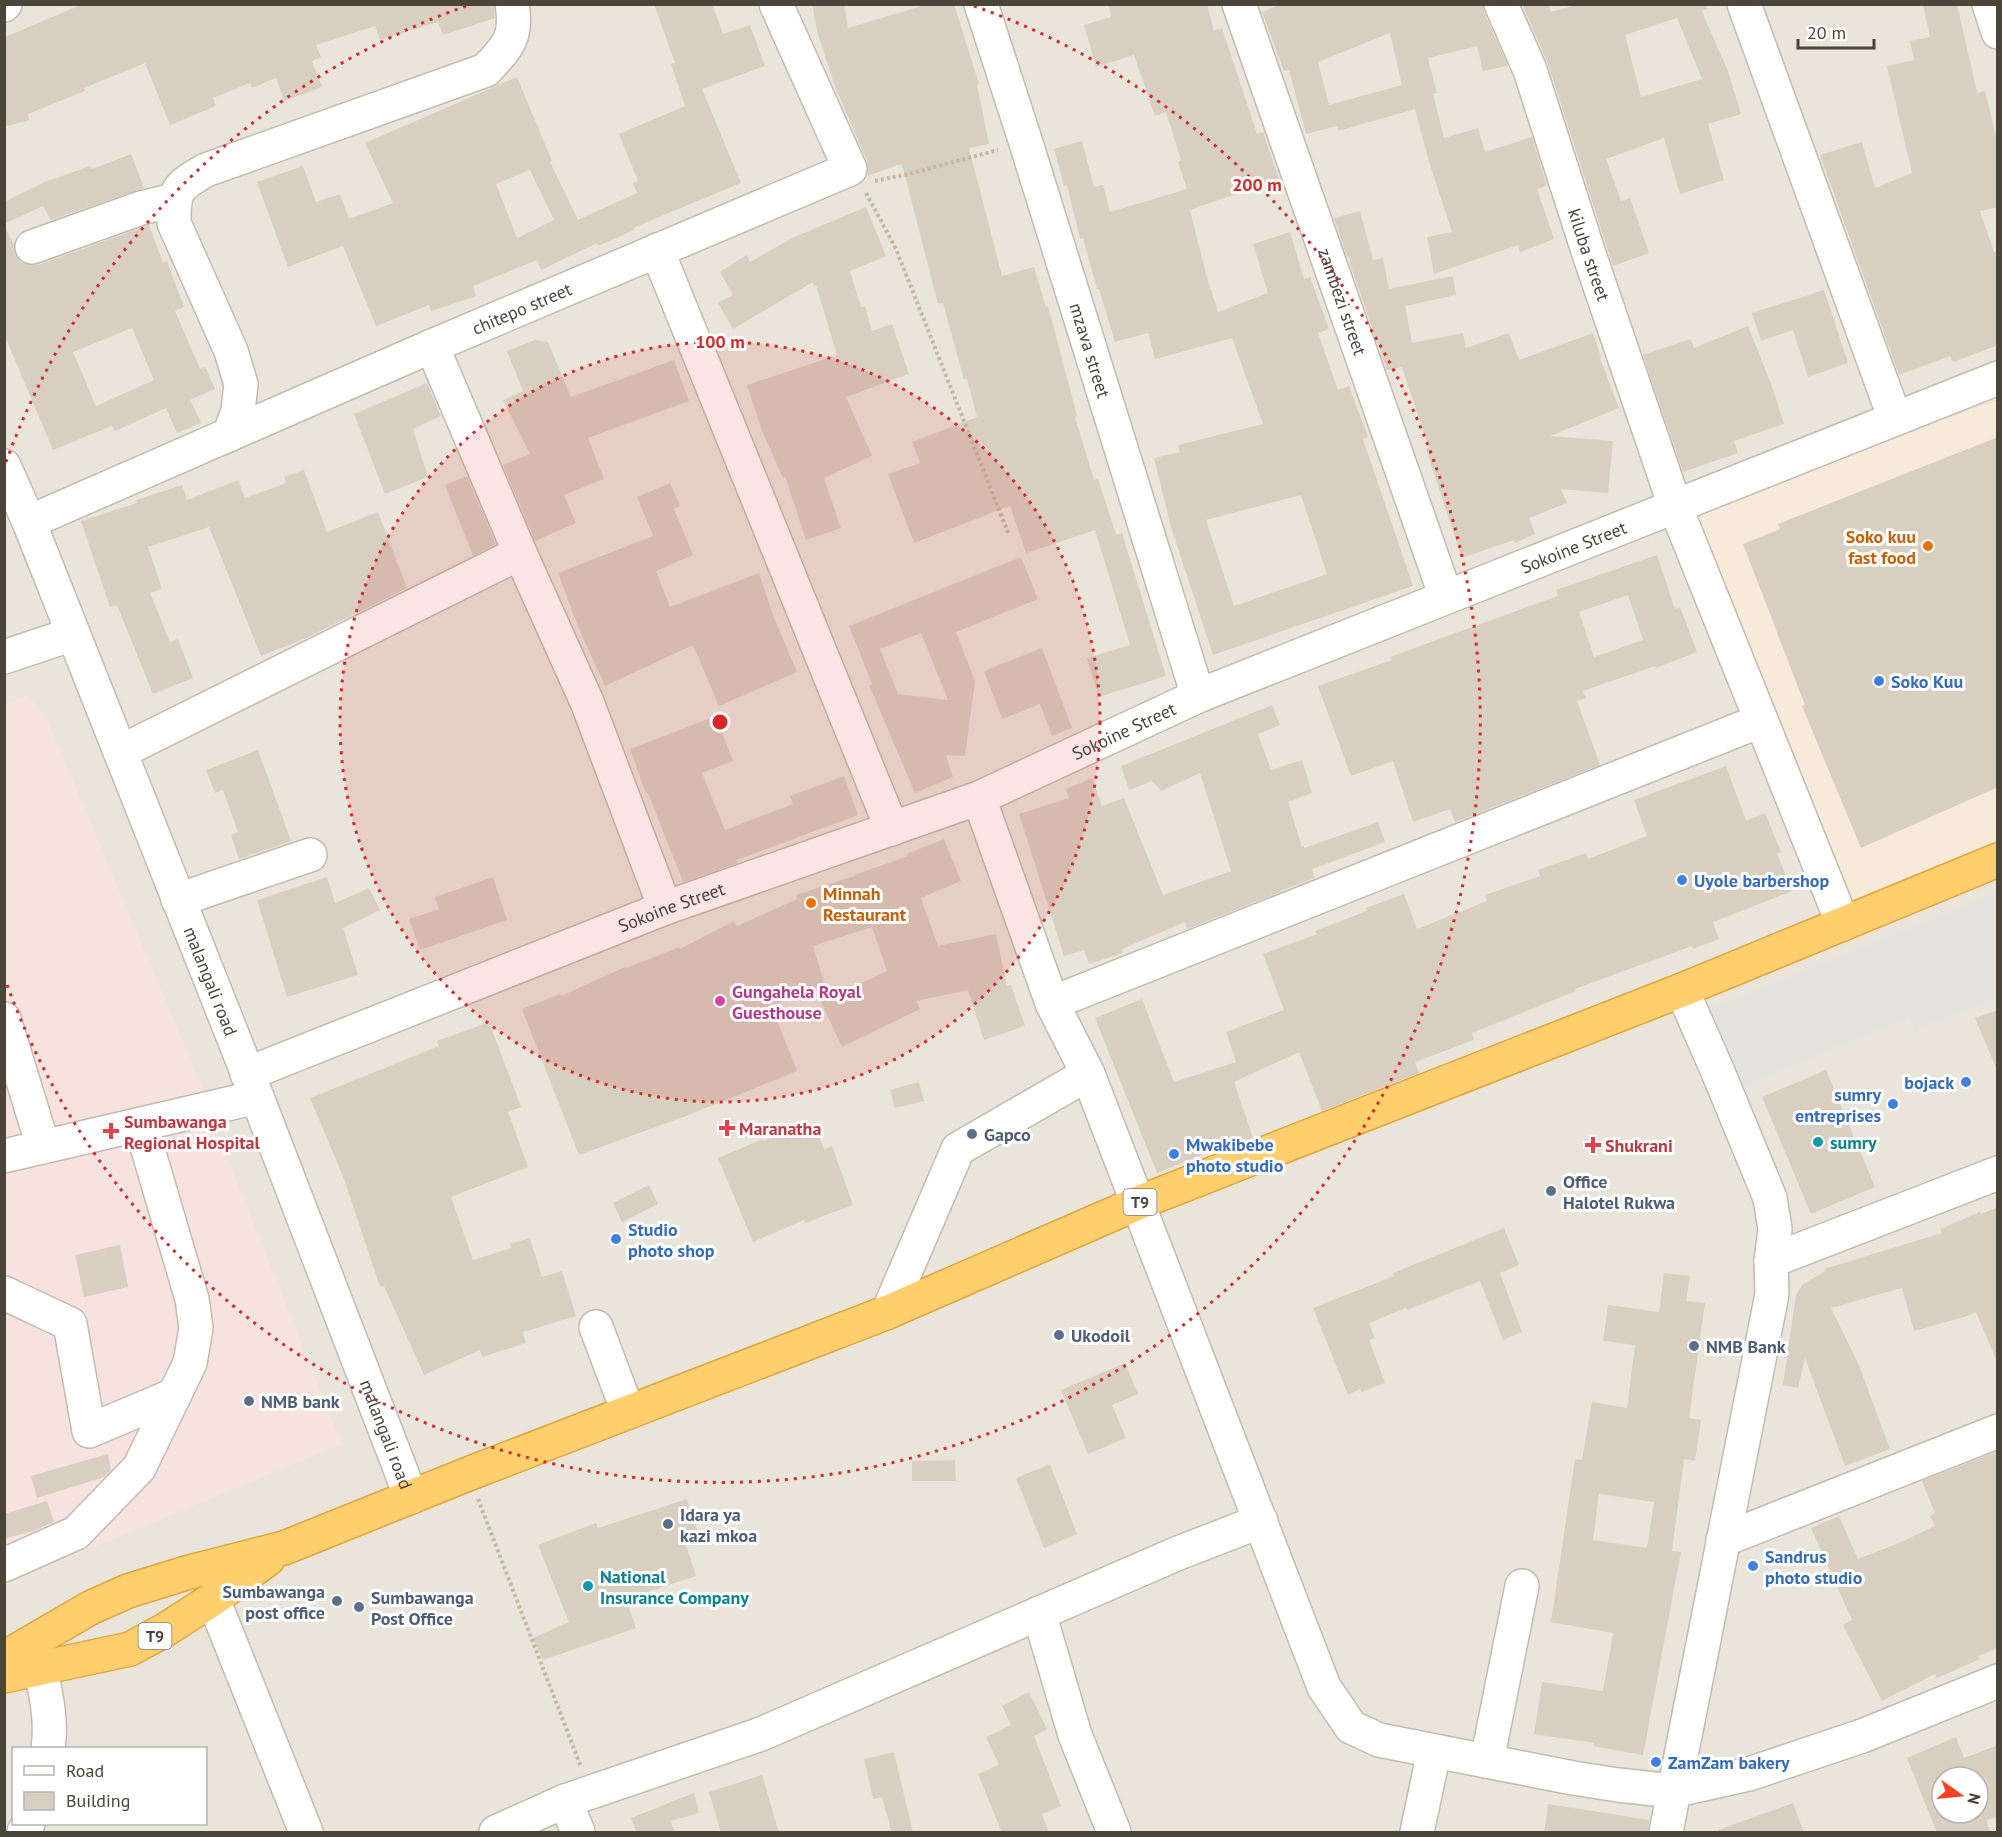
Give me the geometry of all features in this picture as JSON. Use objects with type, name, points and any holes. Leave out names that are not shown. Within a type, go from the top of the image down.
[{"type":"highway","name":"T9","points":[[4,1658],[98,1604],[143,1586],[196,1570],[284,1548],[468,1474],[888,1312],[1138,1203],[1682,990],[1998,860]]},
{"type":"highway","name":"T9","points":[[4,1676],[139,1645],[213,1599],[284,1548]]},
{"type":"highway","points":[[143,1586],[159,1605],[165,1630]]},
{"type":"highway","points":[[98,1604],[103,1629],[120,1651]]},
{"type":"street","points":[[229,435],[238,411],[241,384],[231,351],[174,223],[174,200],[182,185],[206,170],[486,70],[508,45],[515,21],[512,4]]},
{"type":"street","points":[[776,4],[855,176]]},
{"type":"street","name":"mzava street","points":[[981,4],[1198,696]]},
{"type":"street","name":"zambezi street","points":[[1239,4],[1446,597]]},
{"type":"street","name":"kiluba street","points":[[1501,4],[1530,70],[1588,251],[1676,506],[1843,924]]},
{"type":"street","points":[[1744,4],[1895,418]]},
{"type":"street","points":[[1989,4],[1998,32]]},
{"type":"street","name":"chitepo street","points":[[28,522],[657,250],[855,176]]},
{"type":"street","points":[[32,247],[141,208],[174,200]]},
{"type":"street","points":[[657,250],[892,829]]},
{"type":"street","points":[[432,346],[587,702],[665,908]]},
{"type":"street","name":"Sokoine Street","points":[[4,1156],[141,1126],[252,1086],[665,908],[979,798],[1198,696],[1998,378]]},
{"type":"street","name":"malangali road","points":[[4,466],[252,1086],[411,1497]]},
{"type":"street","points":[[120,753],[520,552]]},
{"type":"street","points":[[4,657],[73,634]]},
{"type":"street","points":[[1052,1003],[1760,721]]},
{"type":"street","points":[[979,798],[1052,1003],[1088,1074],[1324,1687],[1351,1727],[1378,1740],[1434,1752],[1618,1785],[1673,1791],[1760,1770],[1862,1736],[1998,1681]]},
{"type":"street","points":[[178,900],[309,855]]},
{"type":"street","points":[[1666,1833],[1772,1294],[1771,1261],[1775,1229],[1770,1198],[1682,990]]},
{"type":"street","points":[[4,1019],[43,1146]]},
{"type":"street","points":[[888,1312],[958,1149],[1088,1074]]},
{"type":"street","points":[[4,1565],[76,1533],[139,1468],[190,1364],[196,1328],[192,1299],[141,1126]]},
{"type":"street","points":[[1771,1261],[1998,1173]]},
{"type":"street","points":[[4,1293],[70,1324],[89,1431],[174,1395]]},
{"type":"street","points":[[596,1327],[628,1412]]},
{"type":"street","points":[[1723,1540],[1998,1431]]},
{"type":"street","points":[[496,1833],[578,1797],[761,1734],[1176,1554],[1262,1521]]},
{"type":"street","points":[[1487,1761],[1522,1586]]},
{"type":"street","points":[[213,1599],[306,1833]]},
{"type":"street","points":[[1038,1613],[1075,1735],[1114,1833]]},
{"type":"street","points":[[40,1669],[47,1693],[50,1737],[48,1747]]},
{"type":"street","points":[[1417,1833],[1434,1752]]},
{"type":"street","points":[[578,1797],[578,1833]]},
{"type":"path","points":[[1009,535],[896,249],[855,176],[909,174],[1026,143]]},
{"type":"path","points":[[468,1474],[578,1797]]},
{"type":"shaded area","points":[[5,5],[1997,5],[1997,1832],[5,1832]]},
{"type":"shaded area","name":"Soko Kuu","points":[[1997,400],[1997,847],[1852,906],[1694,515]]},
{"type":"shaded area","name":"Sumbawanga Regional Hospital","points":[[28,696],[45,715],[202,1087],[234,1174],[342,1444],[5,1584],[4,705]]},
{"type":"shaded area","points":[[1997,893],[1997,997],[1915,1030],[1909,1017],[1742,1086],[1711,1009]]},
{"type":"building","points":[[83,4],[494,4],[495,18],[443,35],[438,22],[380,40],[375,26],[316,45],[321,57],[312,61],[322,87],[284,101],[276,78],[252,88],[250,83],[213,98],[216,106],[170,125],[145,63],[28,114],[29,120],[4,127],[5,37]]},
{"type":"building","points":[[654,4],[712,4],[723,34],[750,25],[765,66],[702,89],[741,183],[633,228],[634,230],[598,246],[597,243],[541,270],[537,260],[473,286],[476,296],[431,311],[429,305],[376,326],[343,246],[288,267],[257,182],[303,166],[316,202],[340,194],[349,219],[393,203],[365,143],[517,77],[552,161],[550,162],[578,220],[637,193],[633,183],[638,181],[619,134],[685,106],[671,64],[675,63]],"holes":[[[530,170],[554,220],[517,238],[496,184]]]},
{"type":"building","points":[[812,4],[844,4],[848,28],[928,4],[954,4],[979,84],[977,85],[989,144],[969,148],[1002,276],[1034,267],[1046,307],[1048,306],[1077,416],[1075,417],[1094,480],[1098,479],[1116,535],[1122,533],[1166,676],[1099,697],[1087,658],[1130,645],[1095,530],[1026,553],[1010,506],[914,543],[888,474],[920,463],[912,442],[977,417],[967,379],[964,380],[943,303],[938,304],[903,168],[901,164],[868,176],[867,161],[834,84],[817,31]]},
{"type":"building","points":[[1108,4],[1207,4],[1214,31],[1222,28],[1257,134],[1263,132],[1279,179],[1190,210],[1210,289],[1218,312],[1268,293],[1253,244],[1290,232],[1304,279],[1310,277],[1329,329],[1318,333],[1338,390],[1349,386],[1368,437],[1363,439],[1413,586],[1213,655],[1171,527],[1154,458],[1180,452],[1178,445],[1263,424],[1232,338],[1155,359],[1148,333],[1115,342],[1083,238],[1080,239],[1067,185],[1064,186],[1054,149],[1082,141],[1094,187],[1103,185],[1110,212],[1187,189],[1178,162],[1181,160],[1166,112],[1155,116],[1134,55],[1096,67],[1084,25],[1111,17]],"holes":[[[1301,495],[1327,574],[1234,606],[1206,520]]]},
{"type":"building","points":[[1282,4],[1483,4],[1484,12],[1508,66],[1483,71],[1477,46],[1428,58],[1437,93],[1433,94],[1444,138],[1478,128],[1485,152],[1532,137],[1547,186],[1537,189],[1554,239],[1520,252],[1518,245],[1434,274],[1427,237],[1452,232],[1429,162],[1415,109],[1338,131],[1337,126],[1306,134],[1289,70],[1284,71],[1262,12]],"holes":[[[1390,33],[1402,85],[1329,105],[1318,62]]]},
{"type":"building","points":[[1522,4],[1548,4],[1551,12],[1580,4],[1706,4],[1707,9],[1702,10],[1703,14],[1728,71],[1741,114],[1708,124],[1724,180],[1680,194],[1664,138],[1606,159],[1621,201],[1630,198],[1649,253],[1613,266],[1548,64]],"holes":[[[1677,18],[1702,79],[1641,97],[1625,35]]]},
{"type":"building","points":[[1923,4],[1957,4],[1977,93],[1985,91],[1998,144],[1998,207],[1980,211],[1994,252],[1998,251],[1998,345],[1953,362],[1950,356],[1899,375],[1820,155],[1862,142],[1875,188],[1912,173],[1887,66],[1914,60],[1910,41],[1930,37]]},
{"type":"building","points":[[131,154],[144,188],[51,220],[43,206],[4,224],[4,202],[45,182],[90,166],[92,169]]},
{"type":"building","points":[[866,207],[886,256],[850,271],[861,307],[865,306],[872,331],[892,324],[909,374],[846,397],[872,456],[824,478],[841,528],[806,540],[785,477],[783,478],[762,431],[747,385],[837,355],[816,285],[814,286],[813,282],[733,329],[718,303],[733,295],[720,272],[747,255],[750,262],[792,238]]},
{"type":"building","points":[[1360,211],[1373,260],[1383,258],[1389,289],[1453,276],[1456,295],[1405,306],[1412,343],[1463,333],[1466,348],[1509,333],[1519,360],[1593,333],[1619,408],[1550,436],[1613,441],[1608,493],[1561,489],[1567,503],[1529,518],[1535,534],[1515,543],[1514,540],[1462,558],[1402,367],[1387,370],[1334,218]]},
{"type":"building","points":[[4,225],[20,262],[38,265],[149,225],[163,263],[167,261],[184,307],[175,311],[200,369],[205,367],[215,389],[190,400],[201,423],[177,433],[166,408],[115,431],[112,426],[53,450],[4,334]],"holes":[[[132,328],[154,380],[96,406],[73,352]]]},
{"type":"building","points":[[1824,290],[1848,363],[1808,377],[1793,330],[1761,341],[1752,313]]},
{"type":"building","points":[[1748,326],[1784,424],[1734,441],[1738,453],[1683,472],[1643,355],[1691,339],[1694,348]]},
{"type":"building","points":[[535,340],[548,342],[571,397],[674,360],[689,401],[588,438],[604,479],[564,495],[576,523],[535,541],[503,465],[530,454],[503,400],[523,391],[507,351]]},
{"type":"building","points":[[427,383],[441,416],[413,429],[428,477],[385,494],[354,414]]},
{"type":"building","name":"Soko Kuu","points":[[1998,437],[1998,787],[1861,848],[1802,706],[1805,705],[1743,544],[1780,529],[1778,524]]},
{"type":"building","points":[[304,470],[327,532],[378,512],[407,588],[306,638],[261,656],[209,527],[148,547],[162,589],[150,593],[170,642],[178,639],[193,678],[153,694],[117,605],[110,607],[81,521],[137,503],[136,500],[182,485],[187,500],[238,480],[245,498],[286,483],[284,477]]},
{"type":"building","points":[[467,476],[496,544],[473,556],[445,485]]},
{"type":"building","points":[[670,483],[680,506],[674,509],[693,555],[656,571],[670,607],[759,573],[773,615],[797,672],[719,706],[693,645],[605,686],[579,629],[558,573],[653,536],[637,497]]},
{"type":"building","points":[[1657,555],[1675,609],[1680,607],[1697,652],[1656,668],[1655,666],[1583,691],[1586,698],[1577,701],[1600,765],[1455,822],[1450,809],[1413,822],[1393,761],[1351,776],[1318,686],[1392,660],[1390,657],[1558,596],[1556,590]],"holes":[[[1628,595],[1643,640],[1594,657],[1579,612]]]},
{"type":"building","points":[[1021,557],[1038,599],[956,632],[975,681],[965,756],[946,755],[953,777],[915,793],[869,685],[872,684],[849,626]],"holes":[[[921,633],[948,700],[898,694],[880,649]]]},
{"type":"building","points":[[1042,648],[1072,728],[1052,736],[1040,704],[1002,719],[984,671]]},
{"type":"building","points":[[1272,705],[1280,725],[1258,734],[1271,770],[1302,760],[1312,793],[1288,802],[1302,847],[1378,822],[1385,842],[1312,869],[1315,878],[1187,929],[1185,922],[1122,949],[1123,953],[1089,964],[1084,950],[1064,956],[1019,814],[1069,798],[1066,789],[1092,778],[1102,806],[1124,798],[1163,895],[1231,871],[1200,773],[1161,791],[1152,781],[1129,790],[1121,766]]},
{"type":"building","points":[[716,716],[733,761],[702,773],[725,830],[793,804],[790,796],[844,776],[858,815],[737,860],[738,863],[683,882],[630,749]]},
{"type":"building","points":[[258,750],[291,841],[239,859],[231,835],[238,832],[223,790],[215,793],[206,770]]},
{"type":"building","points":[[1726,766],[1746,821],[1765,813],[1781,852],[1777,853],[1792,891],[1713,922],[1719,939],[1693,949],[1692,946],[1575,989],[1576,991],[1472,1033],[1474,1040],[1415,1062],[1419,1073],[1322,1111],[1299,1052],[1234,1082],[1253,1138],[1212,1154],[1211,1151],[1157,1173],[1095,1018],[1142,999],[1174,1082],[1236,1062],[1226,1032],[1284,1010],[1263,954],[1317,934],[1315,931],[1404,894],[1417,929],[1487,901],[1485,895],[1540,876],[1538,870],[1586,853],[1588,859],[1647,836],[1634,800]]},
{"type":"building","points":[[944,839],[961,881],[921,898],[938,946],[996,934],[1007,986],[1011,985],[1025,1026],[984,1040],[968,990],[916,1001],[920,1009],[842,1047],[821,1002],[887,971],[872,927],[813,946],[826,988],[771,1005],[797,1071],[686,1116],[579,1155],[522,1009],[560,994],[561,996],[625,967],[679,947],[680,949],[734,921],[737,926],[797,899],[796,895],[908,856],[907,854]]},
{"type":"building","points":[[327,877],[335,903],[369,888],[380,910],[343,928],[358,975],[287,997],[257,900]]},
{"type":"building","points":[[493,877],[507,920],[420,950],[409,919],[439,909],[435,897]]},
{"type":"building","points":[[1998,1010],[1998,1070],[1997,1070],[1975,1018]]},
{"type":"building","points":[[489,1022],[521,1107],[508,1112],[528,1167],[451,1197],[473,1260],[512,1248],[510,1244],[530,1238],[542,1277],[562,1271],[576,1316],[523,1332],[526,1343],[482,1357],[480,1350],[424,1375],[384,1286],[380,1287],[344,1179],[310,1098],[439,1046],[437,1041]]},
{"type":"building","name":"sumry","points":[[1826,1070],[1875,1187],[1811,1214],[1762,1097]]},
{"type":"building","points":[[919,1082],[924,1101],[895,1108],[890,1090]]},
{"type":"building","points":[[814,1122],[824,1149],[832,1146],[853,1205],[805,1223],[804,1220],[753,1242],[718,1158],[763,1139],[763,1141]]},
{"type":"building","points":[[649,1185],[658,1204],[622,1222],[613,1203]]},
{"type":"building","points":[[1998,1207],[1998,1364],[1976,1312],[1914,1331],[1902,1288],[1831,1308],[1858,1363],[1890,1449],[1845,1466],[1805,1358],[1798,1388],[1783,1385],[1796,1295],[1802,1285],[1825,1271],[1824,1269],[1942,1233],[1940,1229]]},
{"type":"building","points":[[1504,1228],[1519,1265],[1500,1273],[1522,1332],[1503,1340],[1480,1281],[1369,1323],[1375,1338],[1369,1340],[1385,1383],[1361,1392],[1360,1389],[1348,1395],[1313,1308]]},
{"type":"building","points":[[120,1245],[128,1287],[84,1297],[75,1255]]},
{"type":"building","points":[[1664,1273],[1690,1276],[1686,1301],[1705,1303],[1689,1418],[1701,1420],[1695,1461],[1684,1459],[1672,1551],[1681,1552],[1643,1755],[1593,1746],[1594,1743],[1534,1734],[1542,1682],[1603,1691],[1613,1633],[1551,1622],[1575,1459],[1582,1460],[1592,1402],[1627,1408],[1635,1345],[1603,1341],[1608,1305],[1659,1312]],"holes":[[[1599,1494],[1654,1502],[1647,1548],[1593,1540]]]},
{"type":"building","points":[[1125,1363],[1138,1394],[1112,1405],[1126,1438],[1088,1454],[1061,1390]]},
{"type":"building","points":[[1998,1451],[1998,1648],[1978,1656],[1980,1659],[1937,1678],[1935,1674],[1882,1701],[1843,1625],[1852,1620],[1811,1528],[1839,1516],[1858,1559],[1899,1543],[1935,1526],[1930,1516],[1935,1513],[1922,1481]]},
{"type":"building","points":[[108,1454],[111,1470],[104,1477],[37,1498],[31,1476]]},
{"type":"building","points":[[955,1460],[956,1481],[912,1481],[912,1461]]},
{"type":"building","points":[[1050,1464],[1077,1534],[1044,1548],[1016,1478]]},
{"type":"building","points":[[687,1499],[697,1530],[683,1535],[696,1576],[626,1599],[636,1628],[543,1660],[533,1638],[569,1622],[538,1545],[596,1523],[598,1528]]},
{"type":"building","points":[[47,1501],[54,1522],[4,1539],[4,1514]]},
{"type":"building","points":[[1029,1692],[1047,1729],[1034,1736],[1061,1806],[1042,1814],[1049,1833],[1002,1833],[978,1774],[999,1765],[986,1737],[1011,1725],[1002,1706]]},
{"type":"building","points":[[1956,1737],[1964,1758],[1998,1745],[1998,1817],[1990,1819],[1990,1765],[1930,1765],[1930,1816],[1907,1758]]},
{"type":"building","points":[[894,1752],[913,1833],[892,1833],[882,1797],[873,1799],[864,1759]]},
{"type":"building","points":[[762,1775],[779,1833],[721,1833],[709,1792]]},
{"type":"building","points":[[694,1793],[699,1813],[671,1821],[675,1833],[636,1831],[631,1818]]},
{"type":"building","points":[[1793,1803],[1804,1833],[1719,1833],[1718,1830]]},
{"type":"building","points":[[1548,1804],[1649,1820],[1648,1833],[1544,1833]]},
{"type":"building","points":[[1934,1825],[1988,1825],[1991,1833],[1937,1833]]},
{"type":"place","name":"Soko kuu fast food","points":[[1928,546]]},
{"type":"place","name":"Soko Kuu","points":[[1879,681]]},
{"type":"place","name":"Uyole barbershop","points":[[1682,880]]},
{"type":"place","name":"Minnah Restaurant","points":[[811,903]]},
{"type":"place","name":"Gungahela Royal Guesthouse","points":[[720,1001]]},
{"type":"place","name":"bojack","points":[[1966,1082]]},
{"type":"place","name":"sumry entreprises","points":[[1893,1104]]},
{"type":"place","name":"Maranatha","points":[[727,1128]]},
{"type":"place","name":"Sumbawanga Regional Hospital","points":[[111,1131]]},
{"type":"place","name":"Gapco","points":[[972,1134]]},
{"type":"place","name":"sumry","points":[[1818,1142]]},
{"type":"place","name":"Shukrani","points":[[1593,1145]]},
{"type":"place","name":"Mwakibebe photo studio","points":[[1174,1154]]},
{"type":"place","name":"Office Halotel Rukwa","points":[[1551,1191]]},
{"type":"place","name":"Studio photo shop","points":[[616,1239]]},
{"type":"place","name":"Ukodoil","points":[[1059,1335]]},
{"type":"place","name":"NMB Bank","points":[[1694,1346]]},
{"type":"place","name":"NMB bank","points":[[249,1401]]},
{"type":"place","name":"Idara ya kazi mkoa","points":[[668,1524]]},
{"type":"place","name":"Sandrus photo studio","points":[[1753,1566]]},
{"type":"place","name":"National Insurance Company","points":[[588,1586]]},
{"type":"place","name":"Sumbawanga post office","points":[[337,1601]]},
{"type":"place","name":"Sumbawanga Post Office","points":[[359,1607]]},
{"type":"place","name":"ZamZam bakery","points":[[1656,1762]]}]
